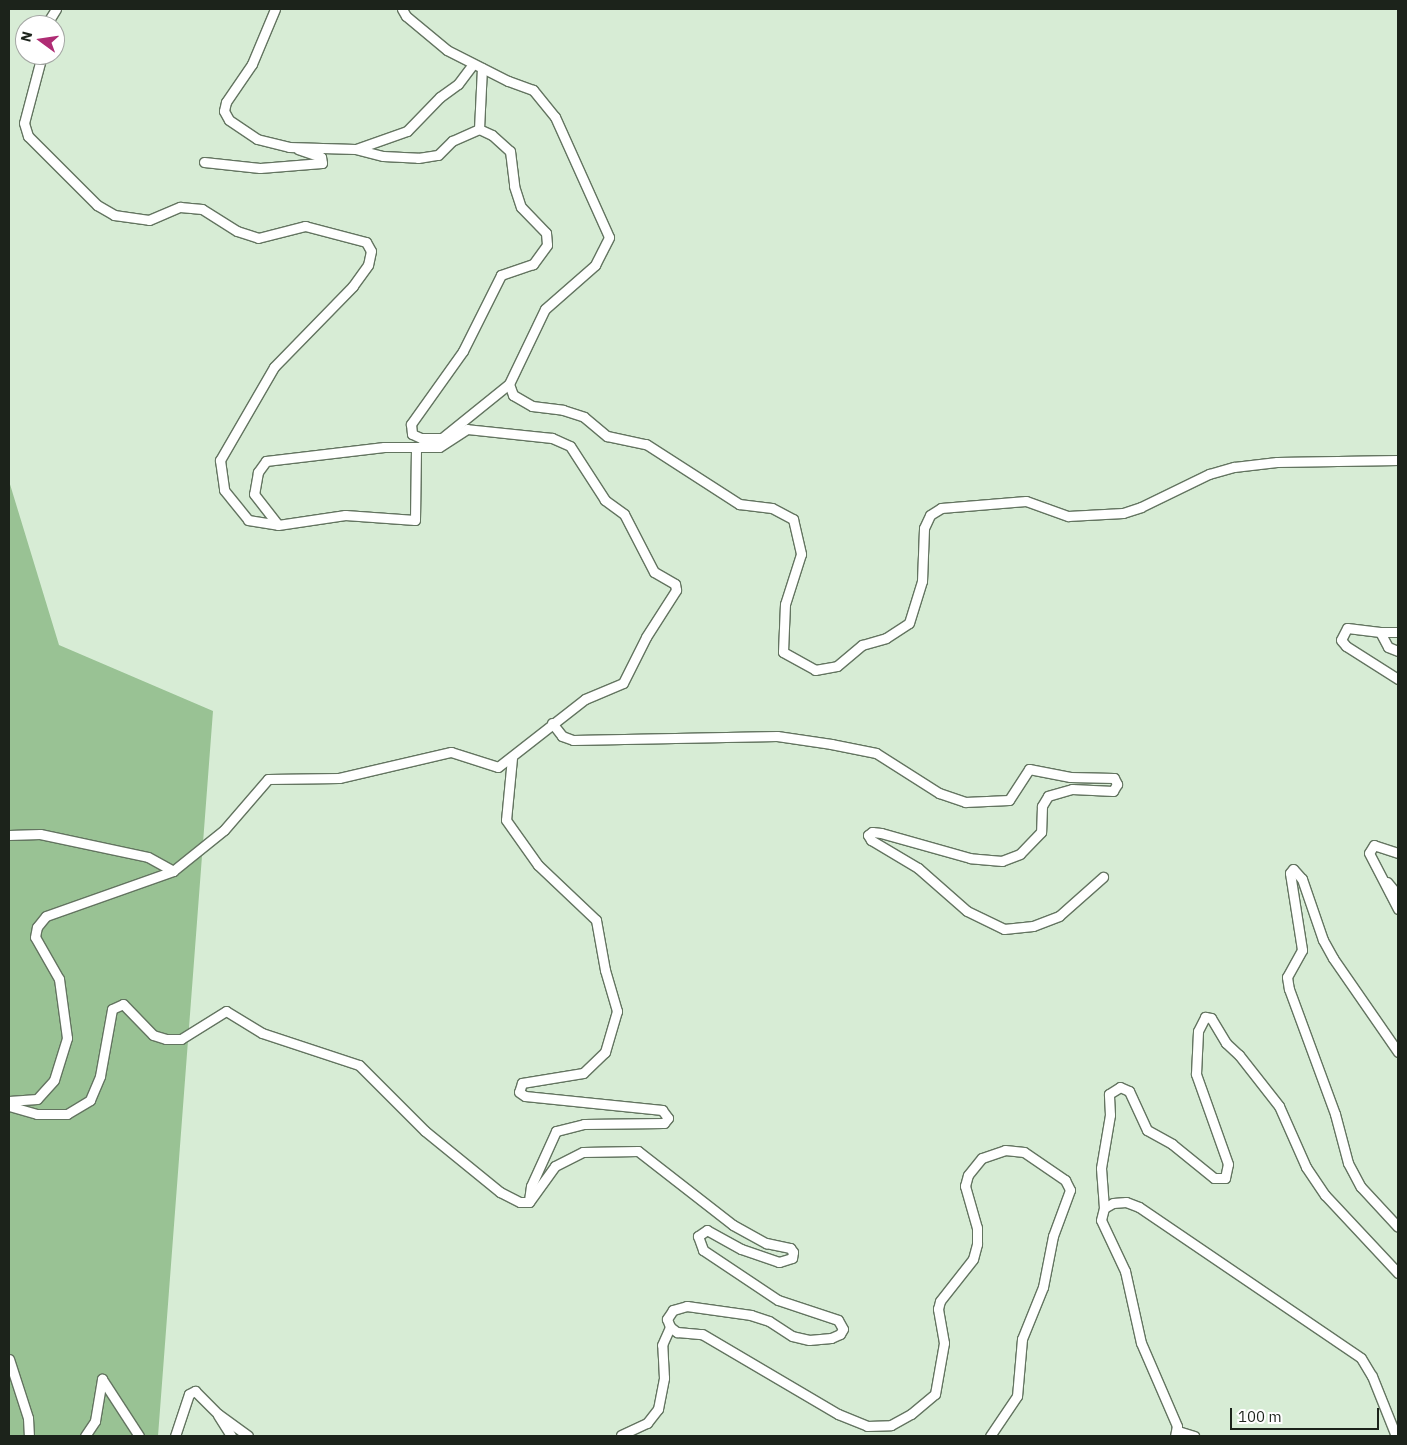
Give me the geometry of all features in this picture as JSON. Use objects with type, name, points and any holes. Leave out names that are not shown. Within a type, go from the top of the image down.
[{"type":"street","points":[[204,162],[260,168],[322,163],[321,157],[257,139],[229,120],[224,111],[226,102],[252,64],[275,9]]},
{"type":"street","points":[[278,525],[254,494],[258,472],[266,461],[384,447],[416,449],[439,447],[509,384],[545,309],[595,265],[609,237],[555,117],[533,90],[473,64],[447,50],[406,16],[402,9]]},
{"type":"street","points":[[355,149],[407,131],[440,97],[458,84],[473,64]]},
{"type":"street","points":[[39,65],[24,124],[28,136],[98,205],[114,215],[149,220],[180,207],[202,210],[236,231],[258,238],[306,226],[366,242],[371,251],[368,265],[354,286],[274,367],[220,460],[224,490],[248,520],[278,525],[345,515],[415,520],[416,449]]},
{"type":"street","points":[[478,129],[482,68]]},
{"type":"street","points":[[9,1102],[37,1099],[54,1080],[66,1038],[59,979],[42,954],[35,937],[37,927],[46,916],[117,892],[173,870],[224,830],[268,779],[339,778],[451,752],[498,767],[512,758],[552,723],[585,699],[623,683],[646,637],[676,590],[675,584],[654,572],[624,514],[605,500],[570,446],[552,438],[464,425],[442,438],[421,438],[412,434],[410,424],[463,351],[501,275],[533,264],[547,245],[546,233],[521,207],[514,186],[510,151],[492,135],[478,129],[452,141],[438,155],[418,158],[383,156],[355,149],[290,147]]},
{"type":"street","points":[[509,384],[513,394],[532,406],[563,410],[584,417],[607,436],[646,444],[739,504],[772,508],[793,518],[801,554],[785,604],[783,652],[815,670],[837,666],[862,645],[886,638],[909,623],[922,581],[924,528],[930,516],[941,508],[1026,501],[1068,516],[1123,513],[1141,508],[1209,474],[1234,467],[1277,462],[1398,460]]},
{"type":"street","points":[[1398,632],[1346,628],[1341,640],[1346,646],[1398,678]]},
{"type":"street","points":[[1380,632],[1388,647],[1398,651]]},
{"type":"street","points":[[552,723],[562,736],[573,740],[777,736],[832,744],[876,754],[939,793],[965,802],[1009,800],[1029,769],[1070,777],[1114,778],[1117,784],[1113,791],[1072,790],[1048,796],[1042,806],[1042,832],[1020,854],[1002,861],[970,858],[881,832],[872,832],[868,835],[871,840],[918,868],[967,911],[1004,929],[1033,926],[1059,916],[1103,877]]},
{"type":"street","points":[[512,758],[506,820],[538,865],[596,920],[605,970],[617,1011],[605,1052],[583,1073],[522,1083],[519,1092],[525,1096],[571,1098],[662,1110],[668,1118],[664,1123],[584,1124],[556,1131],[531,1186],[529,1202]]},
{"type":"street","points":[[9,835],[40,834],[148,857],[173,870]]},
{"type":"street","points":[[1398,853],[1374,845],[1369,853],[1374,866],[1398,909]]},
{"type":"street","points":[[1374,866],[1398,895]]},
{"type":"street","points":[[1398,1052],[1333,958],[1302,879],[1293,868],[1291,877],[1302,950],[1287,977],[1289,989],[1335,1114],[1348,1163],[1361,1187],[1398,1227]]},
{"type":"street","points":[[9,1106],[37,1114],[67,1114],[90,1100],[100,1076],[112,1009],[117,1004],[123,1004],[133,1012],[153,1035],[166,1039],[181,1039],[226,1011],[262,1033],[359,1065],[425,1131],[500,1192],[520,1202],[529,1202]]},
{"type":"street","points":[[1194,1436],[1177,1434],[1141,1342],[1125,1271],[1101,1220],[1104,1208],[1101,1168],[1110,1115],[1109,1094],[1120,1087],[1129,1091],[1147,1130],[1172,1144],[1214,1178],[1225,1178],[1228,1164],[1196,1074],[1198,1031],[1205,1017],[1211,1018],[1226,1042],[1240,1055],[1279,1106],[1306,1167],[1325,1195],[1398,1273]]},
{"type":"street","points":[[670,1327],[677,1332],[702,1334],[838,1414],[867,1426],[891,1426],[911,1414],[934,1394],[944,1343],[938,1309],[940,1301],[970,1264],[977,1244],[977,1228],[965,1186],[968,1175],[982,1158],[1005,1150],[1024,1152],[1065,1180],[1070,1190],[1052,1236],[1043,1287],[1022,1339],[1017,1396],[990,1436]]},
{"type":"street","points":[[529,1202],[555,1166],[583,1152],[638,1151],[733,1226],[766,1243],[790,1248],[793,1252],[792,1258],[780,1262],[741,1249],[707,1230],[698,1236],[703,1250],[778,1300],[838,1320],[843,1329],[840,1334],[831,1338],[809,1340],[792,1336],[769,1321],[751,1316],[687,1306],[673,1310],[668,1319],[670,1327],[662,1345],[664,1378],[658,1409],[647,1423],[621,1435]]},
{"type":"street","points":[[1104,1208],[1126,1202],[1139,1207],[1360,1358],[1372,1376],[1396,1436]]},
{"type":"street","points":[[1384,1260],[1398,1267]]},
{"type":"street","points":[[9,1359],[28,1418],[29,1436]]},
{"type":"street","points":[[85,1436],[95,1420],[102,1379],[139,1436]]},
{"type":"street","points":[[175,1436],[189,1394],[195,1391],[218,1414],[248,1436]]},
{"type":"street","points":[[218,1414],[231,1436]]},
{"type":"green space","points":[[9,481],[59,645],[213,711],[158,1436],[9,1436]]}]
